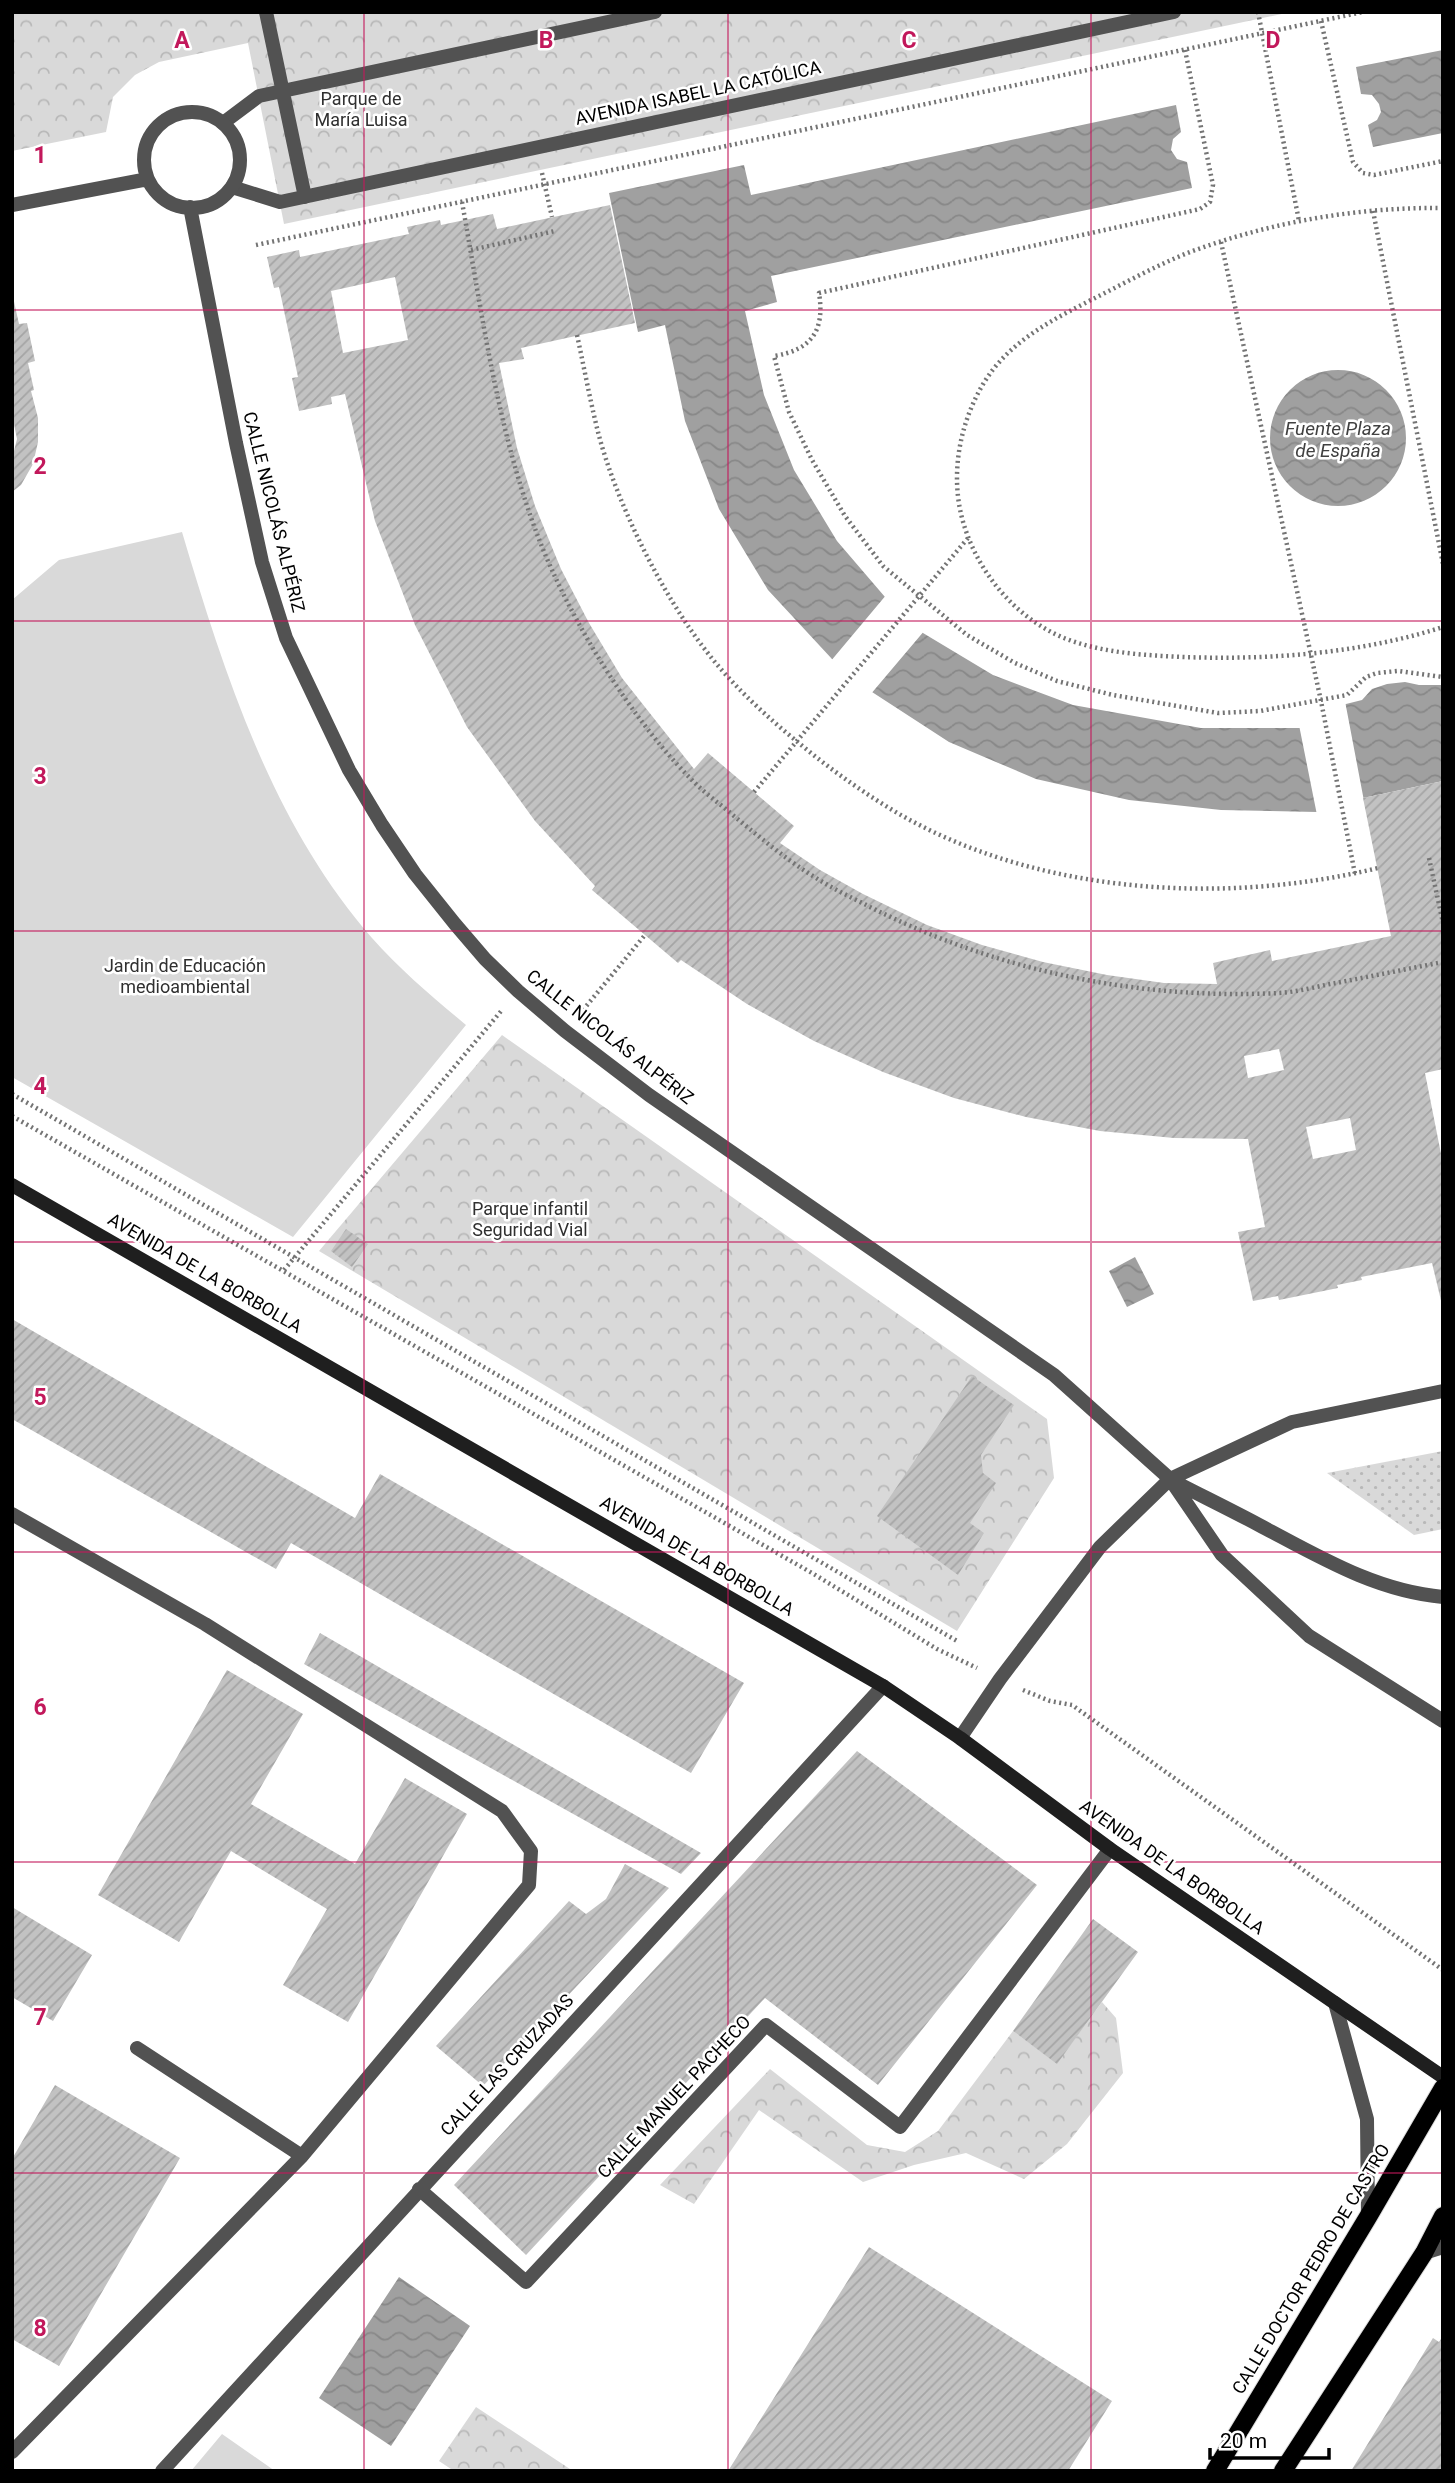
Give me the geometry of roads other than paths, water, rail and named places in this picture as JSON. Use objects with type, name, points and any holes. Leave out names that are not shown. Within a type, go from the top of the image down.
[{"type":"main road","name":"AVENIDA DE LA BORBOLLA","points":[[12,1185],[883,1686],[960,1738],[1110,1849],[1443,2077]]},
{"type":"main road","name":"CALLE DOCTOR PEDRO DE CASTRO","points":[[1215,2471],[1443,2088]]},
{"type":"main road","points":[[1283,2471],[1424,2253],[1443,2216]]},
{"type":"street","points":[[266,12],[305,197]]},
{"type":"street","points":[[223,122],[259,96],[655,12]]},
{"type":"street","name":"AVENIDA ISABEL LA CATÓLICA","points":[[232,187],[280,202],[1174,12]]},
{"type":"street","points":[[194,111],[223,122],[234,136],[240,153],[239,170],[232,187],[221,198],[190,208],[165,199],[155,190],[148,178],[144,163],[146,147],[153,132],[164,121],[178,114],[194,111]]},
{"type":"street","points":[[12,205],[148,178]]},
{"type":"street","name":"CALLE NICOLÁS ALPÉRIZ","points":[[190,208],[262,562],[286,638],[343,758],[382,825],[415,874],[485,960],[565,1031],[649,1095],[1054,1375],[1170,1479]]},
{"type":"street","points":[[960,1738],[1000,1678],[1100,1546],[1170,1479],[1292,1422],[1443,1391]]},
{"type":"street","points":[[1170,1479],[1368,1580],[1415,1595],[1443,1597]]},
{"type":"street","points":[[1170,1479],[1222,1555],[1309,1636],[1443,1721]]},
{"type":"street","points":[[12,1514],[205,1624],[502,1811],[531,1851],[528,1885],[302,2156],[12,2452]]},
{"type":"street","name":"CALLE LAS CRUZADAS","points":[[162,2471],[883,1686]]},
{"type":"street","name":"CALLE MANUEL PACHECO","points":[[419,2189],[526,2282],[766,2025],[900,2127],[1110,1849]]},
{"type":"street","points":[[1335,2003],[1367,2119],[1368,2217]]},
{"type":"street","points":[[137,2048],[302,2156]]},
{"type":"street","points":[[1424,2253],[1443,2247]]},
{"type":"water","points":[[1443,50],[1443,133],[1373,147],[1368,125],[1377,120],[1381,112],[1372,95],[1361,94],[1356,67]]},
{"type":"water","points":[[1176,105],[1181,132],[1173,139],[1171,150],[1177,159],[1187,162],[1192,188],[771,276],[777,302],[745,311],[764,395],[794,470],[837,541],[885,597],[923,633],[993,675],[1073,705],[1201,728],[1300,728],[1346,704],[1362,700],[1372,689],[1387,684],[1405,682],[1443,685],[1443,781],[1363,798],[1317,812],[1221,810],[1129,800],[1036,779],[949,742],[872,692],[832,659],[768,590],[719,509],[685,421],[665,325],[638,332],[609,193],[744,165],[751,195]]},
{"type":"water","name":"Fuente Plaza de España","points":[[1338,370],[1364,376],[1386,390],[1400,412],[1406,438],[1400,464],[1386,486],[1364,500],[1338,506],[1312,500],[1290,486],[1276,464],[1270,438],[1276,412],[1290,390],[1312,376]]},
{"type":"water","points":[[1135,1257],[1154,1294],[1127,1307],[1109,1271]]},
{"type":"water","points":[[399,2277],[470,2326],[391,2446],[319,2398]]},
{"type":"park label","name":"Parque de María Luisa","points":[[361,109]]},
{"type":"park label","name":"Jardin de Educación medioambiental","points":[[185,976]]},
{"type":"park label","name":"Parque infantil Seguridad Vial","points":[[530,1219]]}]
